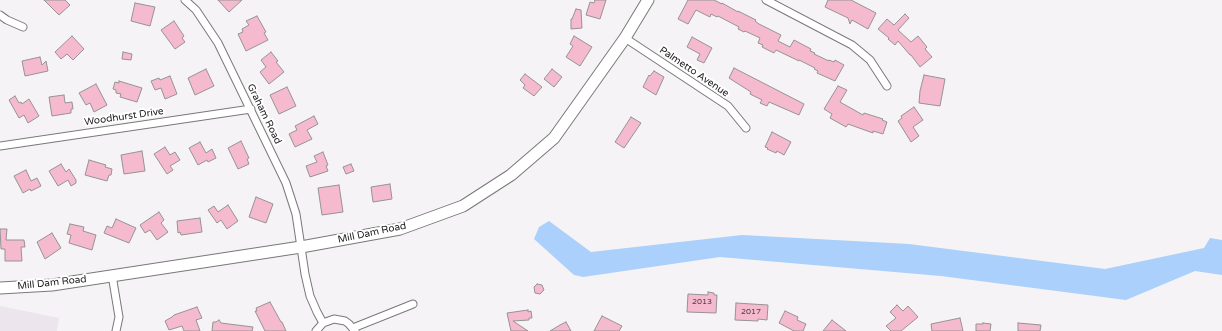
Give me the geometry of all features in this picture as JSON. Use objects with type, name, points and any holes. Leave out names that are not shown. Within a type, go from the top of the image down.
[{"type":"street","name":"Graham Road","points":[[185,0],[196,10],[218,43],[286,183],[296,214],[305,274],[310,296],[323,323]]},
{"type":"street","name":"Mill Dam Road","points":[[0,288],[52,285],[301,247],[400,229],[463,206],[511,175],[554,138],[625,38],[648,0]]},
{"type":"street","points":[[766,0],[852,45],[870,60],[887,86]]},
{"type":"street","points":[[0,15],[7,20],[22,26]]},
{"type":"street","name":"Palmetto Avenue","points":[[625,38],[728,106],[746,128]]},
{"type":"street","name":"Woodhurst Drive","points":[[0,146],[251,109]]},
{"type":"street","points":[[112,275],[120,317],[116,331]]},
{"type":"street","points":[[316,331],[328,320],[345,321],[354,330],[413,304]]},
{"type":"shaded area","points":[[0,306],[59,318],[57,331],[0,331]]},
{"type":"water","points":[[549,221],[591,252],[742,235],[909,244],[1105,269],[1204,248],[1210,238],[1222,240],[1222,275],[1195,271],[1126,300],[941,276],[720,257],[583,277],[574,275],[534,239],[539,227]]},
{"type":"building","points":[[44,0],[65,0],[70,5],[59,15]]},
{"type":"building","points":[[218,0],[242,0],[229,12]]},
{"type":"building","points":[[595,0],[606,0],[600,19],[586,15],[590,2],[594,3]]},
{"type":"building","points":[[688,0],[714,0],[722,3],[756,20],[755,21],[759,24],[781,35],[778,41],[790,47],[794,40],[811,49],[810,51],[815,53],[814,54],[829,61],[834,62],[835,60],[844,65],[835,81],[817,73],[818,71],[814,69],[815,68],[799,60],[776,50],[774,53],[762,47],[763,45],[758,43],[760,38],[738,29],[739,27],[718,16],[717,17],[711,14],[710,17],[696,10],[688,24],[678,19]]},
{"type":"building","points":[[828,0],[851,0],[876,13],[868,29],[852,20],[850,24],[848,18],[825,7]]},
{"type":"building","points":[[135,3],[155,7],[150,26],[131,21]]},
{"type":"building","points":[[576,9],[581,10],[582,28],[571,29],[571,19]]},
{"type":"building","points":[[905,14],[909,18],[898,30],[911,42],[918,36],[927,47],[925,49],[932,57],[920,67],[898,41],[895,45],[878,29],[887,19],[894,25]]},
{"type":"building","points":[[257,16],[266,32],[264,33],[268,40],[246,51],[238,34],[243,32],[242,29],[249,25],[246,21]]},
{"type":"building","points":[[174,21],[184,36],[182,38],[185,42],[175,49],[161,30]]},
{"type":"building","points":[[72,36],[84,49],[73,60],[67,54],[61,59],[55,52]]},
{"type":"building","points":[[574,36],[592,47],[580,66],[566,57],[573,46],[570,44]]},
{"type":"building","points":[[692,37],[712,48],[704,63],[697,60],[700,54],[687,47]]},
{"type":"building","points":[[123,52],[132,54],[131,60],[122,59]]},
{"type":"building","points":[[271,52],[278,61],[276,62],[284,72],[269,84],[260,72],[266,67],[261,60]]},
{"type":"building","points":[[40,57],[42,65],[46,61],[48,71],[25,76],[22,61]]},
{"type":"building","points":[[734,68],[804,104],[799,115],[769,102],[767,106],[760,103],[762,100],[750,94],[751,92],[729,78]]},
{"type":"building","points":[[206,69],[214,86],[195,95],[188,78]]},
{"type":"building","points":[[552,69],[562,77],[554,87],[544,79]]},
{"type":"building","points":[[654,71],[664,77],[656,95],[643,87],[649,75],[650,76]]},
{"type":"building","points":[[525,74],[542,87],[534,96],[523,88],[525,85],[520,80]]},
{"type":"building","points":[[924,75],[945,79],[940,106],[919,103]]},
{"type":"building","points":[[170,76],[177,94],[165,99],[161,88],[155,90],[151,81],[159,78],[160,80]]},
{"type":"building","points":[[119,81],[142,88],[137,102],[120,97],[121,94],[116,93],[116,90],[113,89],[115,82],[119,83]]},
{"type":"building","points":[[96,84],[107,105],[94,112],[90,103],[86,105],[79,93]]},
{"type":"building","points":[[838,86],[847,90],[840,102],[863,115],[864,113],[883,119],[882,120],[887,122],[883,134],[873,131],[873,133],[848,124],[846,127],[830,118],[832,114],[824,109]]},
{"type":"building","points":[[287,87],[296,106],[279,114],[270,95]]},
{"type":"building","points":[[64,95],[65,103],[72,102],[73,109],[71,109],[71,113],[52,116],[49,97]]},
{"type":"building","points":[[15,96],[19,103],[21,102],[22,104],[29,99],[39,116],[28,123],[24,115],[19,118],[9,100]]},
{"type":"building","points":[[914,107],[923,120],[913,127],[919,136],[911,142],[898,121],[902,118],[901,116]]},
{"type":"building","points":[[314,116],[318,124],[307,130],[312,139],[295,147],[289,134],[297,130],[295,126]]},
{"type":"building","points":[[631,117],[641,123],[624,148],[615,142]]},
{"type":"building","points":[[772,132],[791,142],[784,155],[777,151],[776,153],[765,147]]},
{"type":"building","points":[[241,141],[249,158],[247,159],[249,164],[238,169],[228,148]]},
{"type":"building","points":[[200,142],[206,153],[212,149],[216,158],[208,162],[207,160],[198,165],[189,148]]},
{"type":"building","points":[[165,147],[170,155],[175,152],[180,160],[170,166],[173,170],[167,174],[154,154]]},
{"type":"building","points":[[142,151],[145,171],[124,174],[121,155]]},
{"type":"building","points":[[323,152],[328,165],[326,166],[328,171],[310,177],[306,166],[317,162],[314,156]]},
{"type":"building","points":[[89,160],[106,165],[105,167],[112,169],[111,175],[109,175],[107,181],[85,175]]},
{"type":"building","points":[[61,164],[66,172],[69,169],[76,180],[76,183],[71,186],[68,180],[58,186],[49,171]]},
{"type":"building","points":[[351,164],[354,171],[346,174],[343,167]]},
{"type":"building","points":[[26,170],[31,181],[37,178],[41,186],[23,193],[14,176]]},
{"type":"building","points":[[390,184],[392,199],[373,202],[371,187]]},
{"type":"building","points":[[339,185],[343,212],[322,215],[318,188]]},
{"type":"building","points":[[256,197],[273,204],[266,223],[249,217]]},
{"type":"building","points":[[228,205],[238,221],[227,229],[221,220],[217,223],[208,210],[214,206],[218,212]]},
{"type":"building","points":[[159,212],[164,220],[161,223],[168,232],[157,240],[150,230],[145,233],[140,225]]},
{"type":"building","points":[[200,218],[202,232],[181,235],[180,232],[178,233],[177,221]]},
{"type":"building","points":[[116,219],[136,228],[129,243],[104,233],[107,226],[112,228]]},
{"type":"building","points":[[70,224],[84,227],[83,231],[96,235],[92,250],[69,243],[71,235],[67,234]]},
{"type":"building","points":[[0,229],[7,229],[6,240],[24,240],[25,247],[21,247],[22,261],[5,261],[5,249],[1,249]]},
{"type":"building","points":[[52,233],[61,248],[45,259],[37,242]]},
{"type":"building","points":[[537,284],[542,285],[544,290],[540,294],[535,293],[534,287]]},
{"type":"building","points":[[708,292],[717,295],[716,313],[687,312],[688,294],[708,295]]},
{"type":"building","points":[[270,302],[286,331],[265,331],[255,311],[257,311],[256,308]]},
{"type":"building","points":[[736,303],[768,305],[767,320],[735,320]]},
{"type":"building","points":[[897,305],[903,311],[908,306],[918,317],[901,331],[891,331],[886,326],[896,318],[890,312]]},
{"type":"building","points":[[197,307],[202,318],[196,320],[200,331],[184,331],[182,326],[169,330],[165,321],[174,315]]},
{"type":"building","points":[[528,310],[528,312],[531,311],[532,318],[529,318],[529,320],[513,321],[528,331],[511,331],[507,313]]},
{"type":"building","points":[[785,311],[798,317],[797,320],[806,324],[803,331],[794,331],[779,323]]},
{"type":"building","points":[[602,316],[622,326],[619,331],[594,331]]},
{"type":"building","points":[[960,318],[963,331],[932,331],[931,324]]},
{"type":"building","points":[[219,320],[221,323],[253,327],[252,331],[212,331],[213,322]]},
{"type":"building","points":[[832,320],[846,331],[823,331]]},
{"type":"building","points":[[566,322],[571,331],[550,331],[560,325]]},
{"type":"building","points":[[1018,323],[1041,325],[1040,331],[1018,331]]},
{"type":"building","points":[[976,324],[991,324],[990,331],[976,331]]}]
